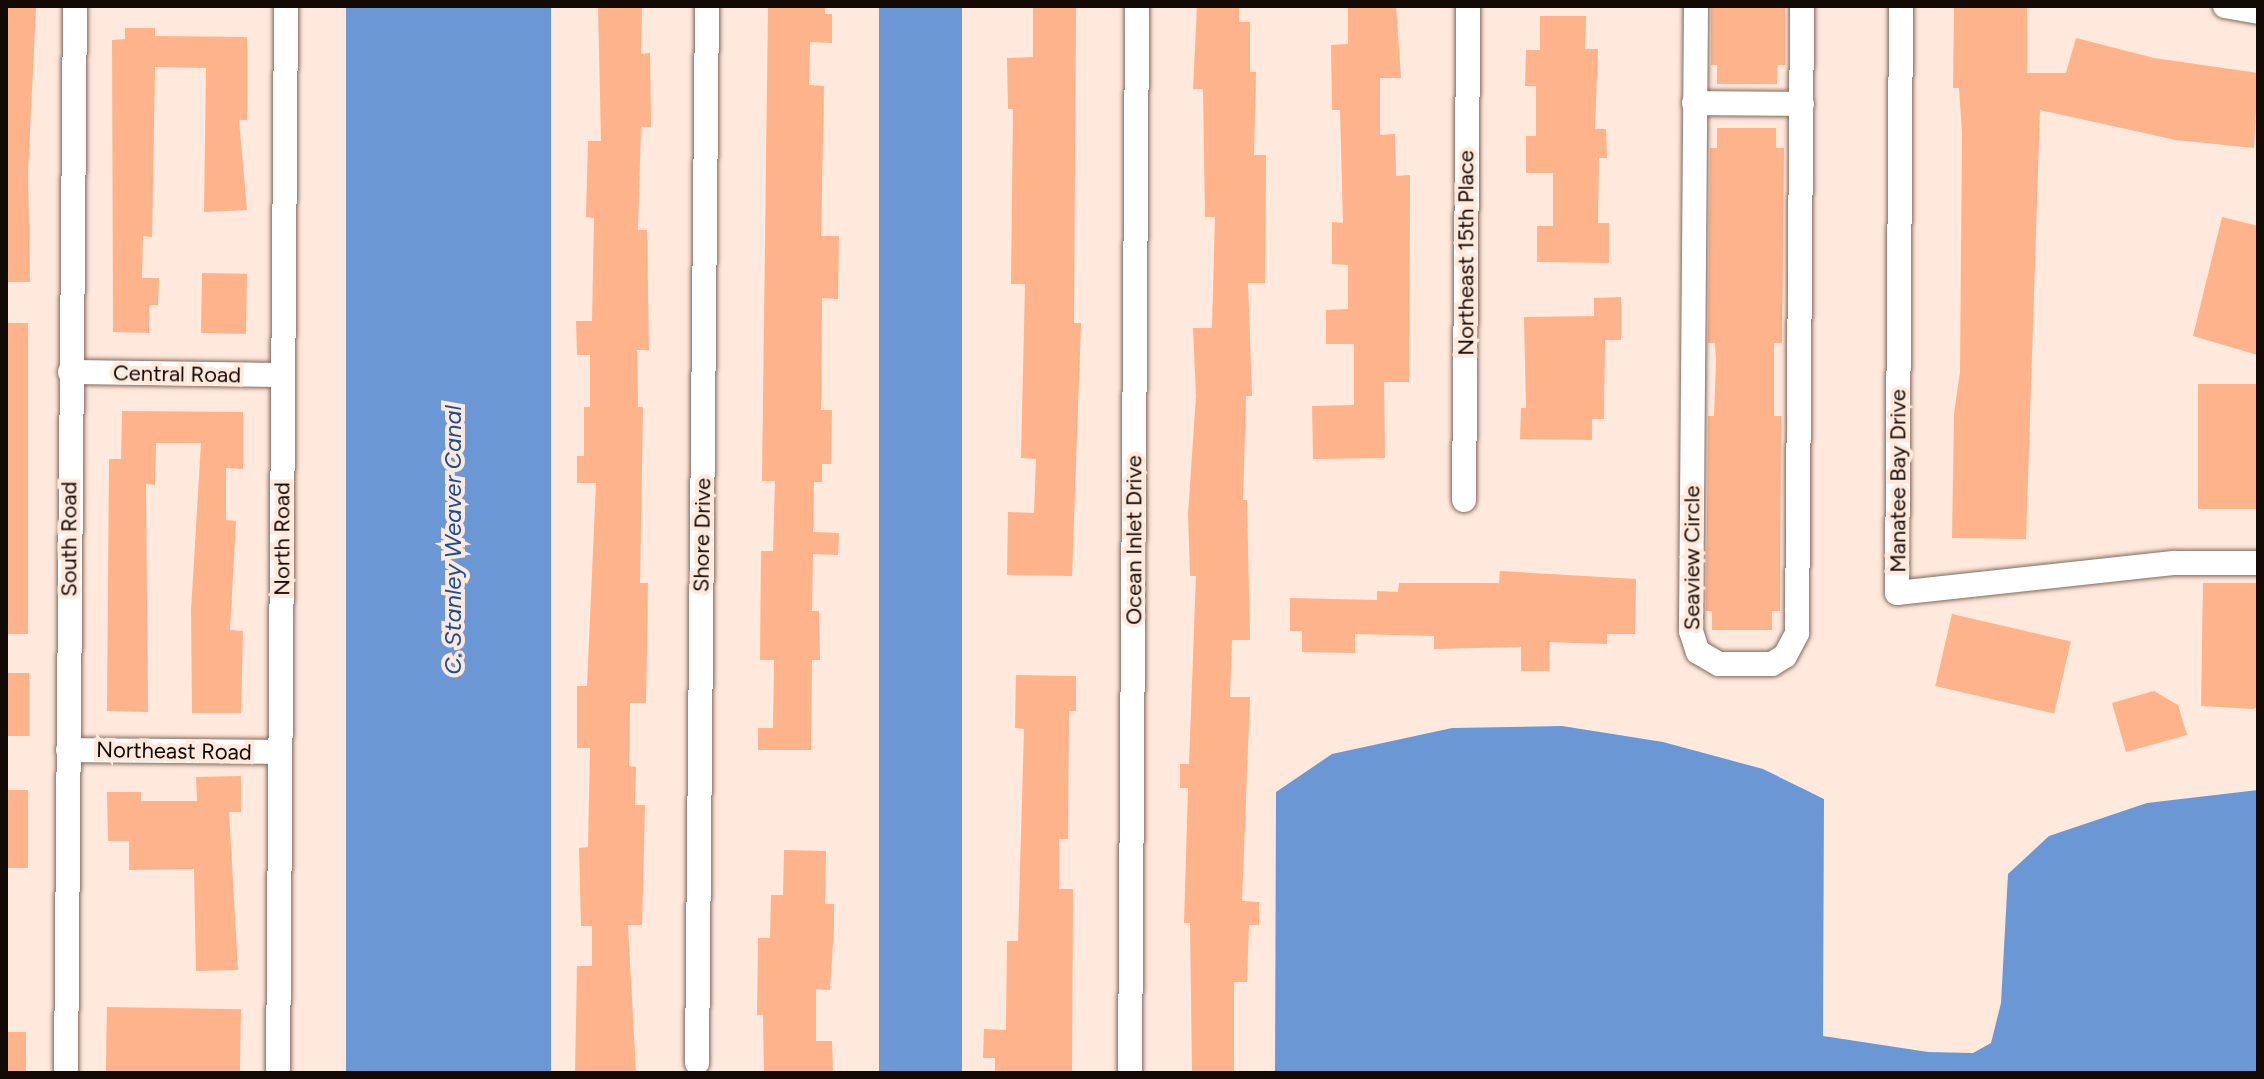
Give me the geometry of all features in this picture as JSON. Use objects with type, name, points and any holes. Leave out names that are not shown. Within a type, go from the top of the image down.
[{"type":"street","name":"South Road","points":[[66,1073],[75,6]]},
{"type":"street","name":"North Road","points":[[278,1073],[286,6]]},
{"type":"street","name":"Shore Drive","points":[[697,1063],[707,6]]},
{"type":"street","name":"Ocean Inlet Drive","points":[[1130,1073],[1137,6]]},
{"type":"street","name":"Northeast 15th Place","points":[[1464,500],[1468,6]]},
{"type":"street","name":"Seaview Circle","points":[[1696,6],[1691,631],[1698,652],[1719,664],[1772,664],[1785,656],[1797,633],[1802,6]]},
{"type":"street","name":"Manatee Bay Drive","points":[[1901,6],[1897,593],[2175,563],[2258,563]]},
{"type":"street","points":[[2225,6],[2258,12]]},
{"type":"street","points":[[1694,103],[1802,104]]},
{"type":"street","name":"Central Road","points":[[70,372],[283,375]]},
{"type":"street","name":"Northeast Road","points":[[68,750],[280,752]]},
{"type":"water","name":"C. Stanley Weaver Canal","points":[[346,6],[551,6],[551,1073],[346,1073]]},
{"type":"water","points":[[879,6],[962,6],[962,1073],[879,1073]]},
{"type":"water","points":[[1562,726],[1663,742],[1763,769],[1824,799],[1823,1036],[1928,1052],[1973,1053],[1991,1043],[2001,1003],[2008,874],[2049,836],[2147,803],[2258,790],[2258,1073],[1275,1073],[1276,792],[1332,754],[1452,728]]},
{"type":"building","points":[[6,6],[36,8],[28,172],[30,282],[6,282]]},
{"type":"building","points":[[598,6],[642,6],[641,54],[650,53],[651,127],[641,127],[638,230],[647,230],[649,350],[637,350],[638,407],[643,407],[640,583],[648,583],[646,703],[630,703],[629,766],[636,767],[635,805],[645,805],[642,925],[628,925],[636,1073],[575,1073],[577,966],[592,966],[592,926],[581,926],[579,848],[588,847],[590,748],[577,748],[577,686],[587,686],[596,483],[577,483],[577,456],[584,456],[584,407],[590,407],[590,355],[577,355],[576,321],[592,321],[594,218],[586,217],[588,141],[601,141]]},
{"type":"building","points":[[768,6],[825,6],[825,14],[832,14],[832,43],[810,42],[809,85],[824,86],[821,236],[839,236],[838,299],[822,298],[821,410],[832,410],[831,464],[822,464],[822,482],[814,482],[813,532],[839,533],[838,555],[813,554],[812,611],[819,611],[820,660],[812,660],[811,750],[758,750],[758,728],[773,728],[774,660],[760,660],[761,551],[773,551],[775,481],[762,481]]},
{"type":"building","points":[[1033,6],[1076,6],[1074,323],[1081,323],[1072,576],[1007,575],[1008,512],[1034,513],[1036,459],[1021,458],[1025,284],[1011,284],[1013,109],[1008,109],[1007,58],[1033,57]]},
{"type":"building","points":[[1197,6],[1239,6],[1239,22],[1250,22],[1250,72],[1256,72],[1254,155],[1266,155],[1265,283],[1248,283],[1252,396],[1246,396],[1243,500],[1247,500],[1250,640],[1232,640],[1230,697],[1250,697],[1242,901],[1259,902],[1259,925],[1249,925],[1247,982],[1234,982],[1234,1073],[1192,1073],[1190,923],[1184,923],[1188,788],[1180,788],[1180,764],[1189,764],[1196,576],[1190,576],[1188,514],[1196,396],[1193,328],[1212,328],[1215,217],[1205,217],[1203,89],[1193,89]]},
{"type":"building","points":[[1348,6],[1396,6],[1401,78],[1380,78],[1380,135],[1395,134],[1396,176],[1410,175],[1409,382],[1384,382],[1385,458],[1313,459],[1312,406],[1354,405],[1354,344],[1326,344],[1326,310],[1348,309],[1348,265],[1332,264],[1332,222],[1343,223],[1340,110],[1332,110],[1331,45],[1348,44]]},
{"type":"building","points":[[1711,6],[1785,6],[1785,65],[1777,65],[1777,84],[1717,84],[1717,65],[1711,65]]},
{"type":"building","points":[[1954,6],[2027,6],[2027,73],[2066,73],[2076,38],[2154,58],[2258,73],[2254,148],[2176,140],[2040,110],[2026,539],[1952,538],[1954,414],[1960,372],[1962,133],[1959,88],[1953,88]]},
{"type":"building","points":[[1540,16],[1586,16],[1585,49],[1598,49],[1595,129],[1606,129],[1607,158],[1599,158],[1598,223],[1609,223],[1609,263],[1537,262],[1537,226],[1553,226],[1553,173],[1526,173],[1526,136],[1536,136],[1536,86],[1525,86],[1526,50],[1540,50]]},
{"type":"building","points":[[125,28],[155,28],[155,36],[247,37],[247,120],[239,120],[247,210],[204,212],[206,68],[155,67],[152,237],[143,236],[142,278],[159,278],[158,305],[149,305],[149,333],[113,332],[112,40],[125,39]]},
{"type":"building","points":[[1717,128],[1776,128],[1776,148],[1784,148],[1782,343],[1774,343],[1774,416],[1781,416],[1780,611],[1772,611],[1772,630],[1712,630],[1712,611],[1706,611],[1708,416],[1714,416],[1716,362],[1715,343],[1708,343],[1710,148],[1717,148]]},
{"type":"building","points":[[2222,217],[2258,226],[2258,355],[2193,336]]},
{"type":"building","points":[[202,273],[247,274],[246,334],[201,333]]},
{"type":"building","points":[[1621,297],[1621,340],[1605,340],[1604,419],[1592,419],[1592,440],[1520,439],[1521,408],[1526,408],[1524,317],[1594,316],[1594,298]]},
{"type":"building","points":[[6,323],[28,323],[28,634],[6,634]]},
{"type":"building","points":[[2198,384],[2258,384],[2258,509],[2198,509]]},
{"type":"building","points":[[122,411],[243,412],[243,469],[226,468],[226,520],[236,521],[230,630],[243,631],[241,713],[192,713],[191,611],[201,443],[156,443],[155,485],[146,484],[148,712],[107,711],[109,459],[121,459]]},
{"type":"building","points":[[1500,571],[1636,579],[1635,634],[1607,634],[1607,644],[1549,642],[1549,671],[1521,671],[1521,647],[1434,649],[1434,636],[1355,634],[1355,653],[1302,652],[1302,631],[1290,631],[1290,598],[1377,600],[1377,591],[1398,592],[1399,583],[1499,583]]},
{"type":"building","points":[[2203,583],[2258,583],[2258,707],[2201,706]]},
{"type":"building","points":[[1952,614],[2071,641],[2054,714],[1935,686]]},
{"type":"building","points":[[6,673],[29,673],[29,736],[6,736]]},
{"type":"building","points":[[1016,675],[1076,676],[1076,711],[1069,711],[1068,839],[1059,839],[1059,889],[1073,889],[1072,1073],[995,1073],[995,1058],[983,1058],[984,1029],[1006,1030],[1007,941],[1018,941],[1024,729],[1015,728]]},
{"type":"building","points":[[2154,691],[2178,705],[2187,735],[2126,752],[2112,703]]},
{"type":"building","points":[[241,776],[241,812],[229,812],[238,970],[196,971],[194,869],[129,870],[129,841],[108,841],[107,792],[141,792],[141,801],[197,801],[196,777]]},
{"type":"building","points":[[6,790],[28,790],[28,868],[6,868]]},
{"type":"building","points":[[784,850],[826,851],[825,904],[834,904],[834,927],[830,990],[816,989],[816,1041],[832,1041],[833,1073],[764,1073],[763,1015],[757,1015],[758,938],[770,938],[771,895],[783,895]]},
{"type":"building","points":[[107,1007],[241,1009],[240,1073],[106,1073]]},
{"type":"building","points":[[6,1032],[26,1032],[26,1073],[6,1073]]}]
